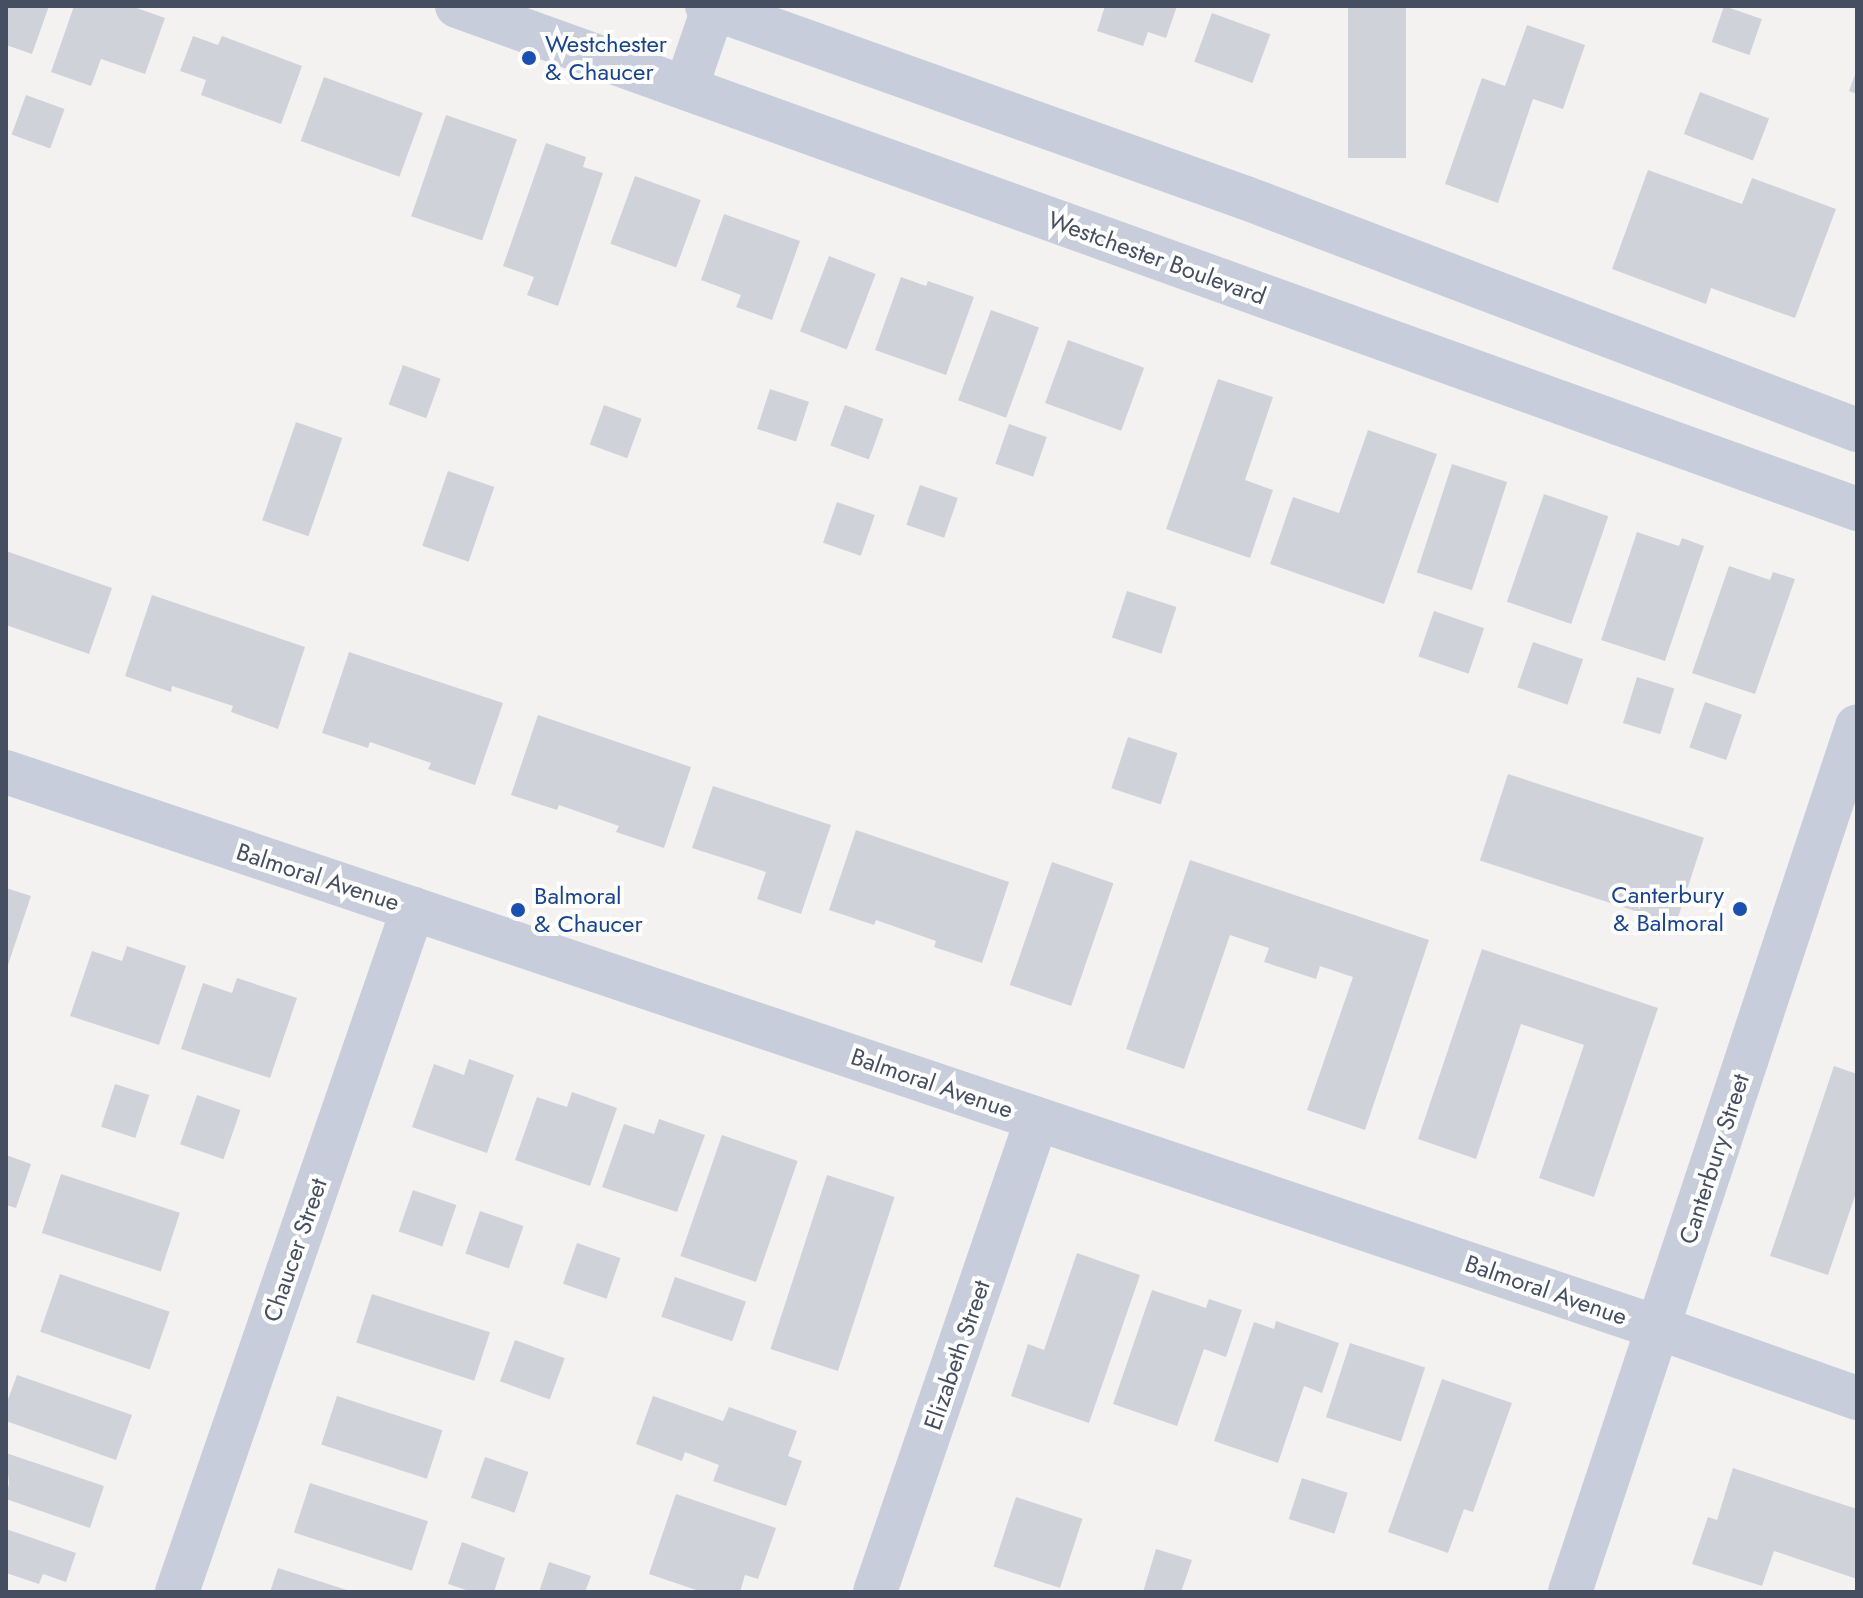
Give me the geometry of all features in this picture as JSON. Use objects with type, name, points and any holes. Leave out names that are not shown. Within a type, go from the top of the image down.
[{"type":"street","name":"Westchester Boulevard","points":[[457,6],[1857,509]]},
{"type":"street","points":[[686,88],[712,7],[1246,198],[1857,430]]},
{"type":"street","name":"Canterbury Street","points":[[1570,1592],[1857,726]]},
{"type":"street","name":"Balmoral Avenue","points":[[6,772],[1659,1328],[1857,1398]]},
{"type":"street","name":"Chaucer Street","points":[[177,1592],[413,909]]},
{"type":"street","name":"Elizabeth Street","points":[[875,1592],[1037,1119]]},
{"type":"building","points":[[6,6],[49,6],[32,54],[6,45]]},
{"type":"building","points":[[74,6],[131,6],[165,18],[145,74],[101,59],[91,86],[51,72]]},
{"type":"building","points":[[1105,6],[1177,6],[1166,38],[1148,32],[1143,46],[1097,31]]},
{"type":"building","points":[[1348,6],[1406,6],[1406,158],[1348,158]]},
{"type":"building","points":[[1724,6],[1762,19],[1749,55],[1712,42]]},
{"type":"building","points":[[1212,13],[1270,34],[1252,83],[1194,62]]},
{"type":"building","points":[[1527,25],[1585,45],[1563,109],[1533,99],[1498,203],[1445,184],[1482,78],[1505,86]]},
{"type":"building","points":[[193,36],[218,45],[222,36],[302,66],[281,124],[201,95],[206,80],[180,71]]},
{"type":"building","points":[[1857,69],[1857,94],[1849,91]]},
{"type":"building","points":[[324,77],[423,113],[399,177],[301,141]]},
{"type":"building","points":[[1700,92],[1769,119],[1753,161],[1684,134]]},
{"type":"building","points":[[26,95],[65,109],[50,148],[12,134]]},
{"type":"building","points":[[446,115],[517,139],[482,241],[411,216]]},
{"type":"building","points":[[546,143],[586,157],[583,167],[603,173],[558,306],[527,295],[534,277],[503,266]]},
{"type":"building","points":[[1648,170],[1742,204],[1752,178],[1836,209],[1795,318],[1711,288],[1706,304],[1612,269]]},
{"type":"building","points":[[635,176],[701,200],[676,268],[610,244]]},
{"type":"building","points":[[724,214],[800,241],[772,320],[736,307],[741,295],[701,280]]},
{"type":"building","points":[[829,256],[876,274],[847,350],[800,332]]},
{"type":"building","points":[[901,277],[926,286],[928,281],[974,297],[946,375],[875,350]]},
{"type":"building","points":[[991,310],[1039,327],[1006,418],[958,400]]},
{"type":"building","points":[[1068,340],[1144,368],[1121,431],[1045,403]]},
{"type":"building","points":[[403,365],[441,379],[426,418],[389,404]]},
{"type":"building","points":[[1218,379],[1273,397],[1245,480],[1273,490],[1250,558],[1166,529]]},
{"type":"building","points":[[770,389],[809,402],[796,442],[757,429]]},
{"type":"building","points":[[604,405],[642,419],[627,458],[590,444]]},
{"type":"building","points":[[845,405],[884,419],[869,459],[830,445]]},
{"type":"building","points":[[296,422],[342,438],[308,536],[262,520]]},
{"type":"building","points":[[1009,424],[1047,437],[1033,477],[995,464]]},
{"type":"building","points":[[1368,430],[1437,454],[1384,604],[1270,564],[1293,497],[1339,513]]},
{"type":"building","points":[[1452,464],[1507,482],[1472,590],[1417,572]]},
{"type":"building","points":[[448,471],[494,487],[469,562],[422,546]]},
{"type":"building","points":[[920,485],[958,498],[944,538],[906,525]]},
{"type":"building","points":[[1544,494],[1608,516],[1571,624],[1507,602]]},
{"type":"building","points":[[837,502],[875,515],[861,556],[823,543]]},
{"type":"building","points":[[1637,532],[1679,546],[1682,538],[1704,546],[1665,661],[1601,640]]},
{"type":"building","points":[[6,551],[112,588],[89,654],[6,625]]},
{"type":"building","points":[[1729,566],[1770,580],[1773,572],[1795,579],[1755,694],[1692,673]]},
{"type":"building","points":[[1127,591],[1176,607],[1161,654],[1112,638]]},
{"type":"building","points":[[152,595],[305,647],[278,729],[231,712],[233,706],[172,686],[171,692],[125,676]]},
{"type":"building","points":[[1434,611],[1484,628],[1468,674],[1418,656]]},
{"type":"building","points":[[1533,642],[1583,659],[1567,705],[1517,687]]},
{"type":"building","points":[[349,652],[503,703],[475,785],[428,769],[431,763],[370,742],[368,748],[322,733]]},
{"type":"building","points":[[1637,677],[1674,688],[1660,734],[1623,723]]},
{"type":"building","points":[[1705,702],[1742,715],[1726,760],[1689,747]]},
{"type":"building","points":[[538,715],[691,767],[664,848],[616,832],[619,826],[559,805],[557,810],[511,795]]},
{"type":"building","points":[[1128,737],[1177,753],[1161,804],[1111,788]]},
{"type":"building","points":[[1508,774],[1704,838],[1676,924],[1480,861]]},
{"type":"building","points":[[713,786],[831,825],[801,914],[757,899],[766,872],[692,848]]},
{"type":"building","points":[[856,830],[1009,882],[982,963],[934,947],[936,941],[876,920],[874,925],[829,910]]},
{"type":"building","points":[[1190,860],[1429,940],[1365,1130],[1307,1110],[1353,977],[1320,966],[1316,979],[1264,962],[1269,948],[1230,935],[1184,1069],[1126,1049]]},
{"type":"building","points":[[1052,862],[1113,883],[1071,1006],[1010,985]]},
{"type":"building","points":[[6,888],[31,896],[7,968],[6,968]]},
{"type":"building","points":[[127,946],[186,966],[159,1045],[70,1016],[92,951],[122,961]]},
{"type":"building","points":[[1482,949],[1658,1008],[1594,1197],[1539,1178],[1584,1045],[1521,1024],[1476,1159],[1418,1139]]},
{"type":"building","points":[[237,978],[297,998],[270,1078],[181,1049],[203,983],[232,993]]},
{"type":"building","points":[[469,1059],[514,1075],[487,1153],[412,1127],[434,1064],[464,1075]]},
{"type":"building","points":[[1834,1066],[1857,1074],[1857,1190],[1828,1275],[1770,1256]]},
{"type":"building","points":[[115,1084],[149,1095],[135,1138],[101,1127]]},
{"type":"building","points":[[572,1092],[617,1108],[590,1186],[515,1160],[537,1097],[567,1107]]},
{"type":"building","points":[[197,1095],[240,1110],[224,1159],[180,1144]]},
{"type":"building","points":[[659,1119],[705,1135],[677,1212],[602,1187],[624,1124],[654,1134]]},
{"type":"building","points":[[722,1135],[798,1161],[756,1282],[680,1256]]},
{"type":"building","points":[[6,1155],[31,1164],[16,1208],[6,1205]]},
{"type":"building","points":[[61,1174],[180,1213],[161,1272],[42,1233]]},
{"type":"building","points":[[827,1175],[895,1197],[838,1371],[770,1349]]},
{"type":"building","points":[[413,1190],[456,1205],[442,1247],[399,1232]]},
{"type":"building","points":[[480,1211],[523,1226],[509,1269],[465,1254]]},
{"type":"building","points":[[577,1243],[620,1258],[606,1299],[563,1284]]},
{"type":"building","points":[[1077,1253],[1140,1275],[1089,1423],[1011,1396],[1028,1344],[1044,1350]]},
{"type":"building","points":[[60,1274],[170,1312],[150,1369],[40,1332]]},
{"type":"building","points":[[675,1277],[746,1301],[732,1341],[661,1317]]},
{"type":"building","points":[[1152,1290],[1206,1308],[1209,1299],[1242,1310],[1226,1357],[1204,1349],[1177,1426],[1113,1404]]},
{"type":"building","points":[[372,1294],[490,1332],[474,1381],[356,1343]]},
{"type":"building","points":[[1276,1321],[1339,1343],[1322,1393],[1304,1386],[1278,1463],[1214,1441],[1254,1322],[1274,1329]]},
{"type":"building","points":[[515,1340],[565,1358],[550,1399],[500,1381]]},
{"type":"building","points":[[1350,1343],[1425,1367],[1401,1442],[1326,1417]]},
{"type":"building","points":[[17,1375],[132,1415],[116,1460],[6,1421],[6,1405]]},
{"type":"building","points":[[1442,1379],[1512,1403],[1473,1512],[1464,1509],[1448,1553],[1388,1532]]},
{"type":"building","points":[[337,1396],[443,1430],[427,1479],[321,1445]]},
{"type":"building","points":[[653,1396],[723,1421],[729,1407],[797,1431],[788,1456],[802,1461],[786,1506],[713,1481],[719,1465],[685,1452],[682,1461],[636,1444]]},
{"type":"building","points":[[6,1453],[104,1486],[90,1528],[6,1499],[9,1483]]},
{"type":"building","points":[[485,1457],[528,1472],[514,1513],[471,1498]]},
{"type":"building","points":[[1733,1468],[1857,1509],[1857,1579],[1774,1551],[1762,1586],[1692,1564],[1708,1517],[1717,1520]]},
{"type":"building","points":[[1302,1478],[1348,1493],[1334,1534],[1289,1519]]},
{"type":"building","points":[[310,1483],[428,1521],[412,1571],[294,1532]]},
{"type":"building","points":[[676,1494],[776,1528],[758,1579],[745,1575],[740,1592],[702,1592],[649,1574]]},
{"type":"building","points":[[1016,1497],[1083,1519],[1060,1588],[993,1566]]},
{"type":"building","points":[[6,1529],[76,1553],[66,1582],[43,1574],[39,1584],[6,1573]]},
{"type":"building","points":[[462,1542],[505,1558],[494,1592],[472,1592],[448,1584]]},
{"type":"building","points":[[1156,1549],[1192,1560],[1181,1592],[1143,1592]]},
{"type":"building","points":[[549,1562],[591,1576],[585,1592],[539,1592]]},
{"type":"building","points":[[278,1568],[350,1591],[350,1592],[270,1592]]},
{"type":"place","name":"Westchester & Chaucer","points":[[529,58]]},
{"type":"place","name":"Canterbury & Balmoral","points":[[1740,909]]},
{"type":"place","name":"Balmoral & Chaucer","points":[[518,910]]}]
